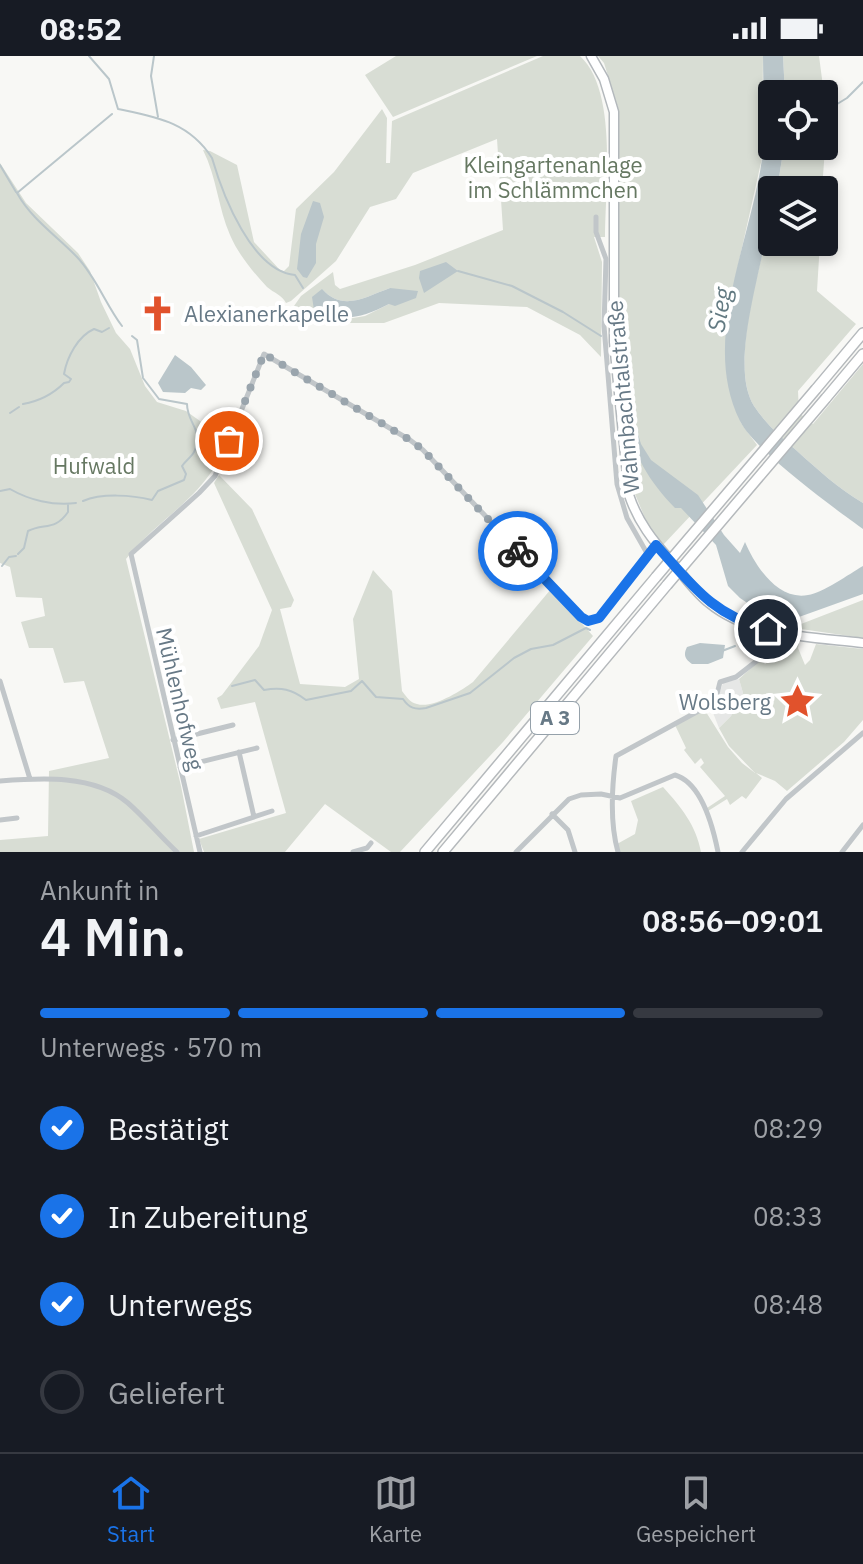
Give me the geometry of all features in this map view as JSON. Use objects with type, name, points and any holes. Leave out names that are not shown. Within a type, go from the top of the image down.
[{"type":"highway","name":"A 3","points":[[425,852],[863,333]]},
{"type":"highway","name":"A 3","points":[[443,852],[863,354]]},
{"type":"main road","name":"Wahnbachtalstraße","points":[[591,56],[604,79],[614,112],[614,342],[629,495],[642,525],[656,545],[710,604],[739,621],[791,634],[863,643]]},
{"type":"street","points":[[596,217],[596,232],[606,259],[604,326],[617,484],[627,518],[648,555],[656,545]]},
{"type":"street","name":"Mühlenhofweg","points":[[200,852],[131,554],[215,476],[264,354],[423,450],[588,621],[599,618],[648,555]]},
{"type":"street","points":[[618,852],[614,795],[616,756],[715,702],[720,682],[736,677],[791,634]]},
{"type":"street","points":[[0,681],[30,779]]},
{"type":"street","points":[[173,740],[233,725]]},
{"type":"street","points":[[742,852],[786,799],[863,733]]},
{"type":"street","points":[[180,767],[257,748]]},
{"type":"street","points":[[239,752],[254,817]]},
{"type":"street","points":[[516,852],[569,799],[581,795],[614,795],[620,798],[670,775],[686,779],[707,815],[718,852]]},
{"type":"street","points":[[0,781],[54,777],[119,797],[177,852]]},
{"type":"street","points":[[196,836],[272,811]]},
{"type":"street","points":[[552,814],[568,830],[575,852]]},
{"type":"street","points":[[0,820],[17,818]]},
{"type":"street","points":[[842,852],[863,825]]},
{"type":"street","points":[[353,852],[367,848],[371,843]]},
{"type":"shaded area","points":[[763,56],[783,56],[784,80],[763,80]]},
{"type":"shaded area","points":[[762,160],[782,160],[779,176],[759,176]]},
{"type":"shaded area","points":[[758,180],[758,256],[762,256],[747,332],[746,386],[754,406],[774,430],[828,478],[863,503],[863,529],[761,448],[740,421],[729,390],[725,358],[726,325]]},
{"type":"shaded area","points":[[313,201],[320,203],[324,217],[316,244],[316,263],[307,278],[297,269],[301,234]]},
{"type":"shaded area","points":[[446,262],[458,271],[424,293],[420,271]]},
{"type":"shaded area","points":[[390,288],[418,291],[416,298],[352,317],[334,317],[314,310],[312,297],[322,289],[338,300],[346,301]]},
{"type":"shaded area","points":[[175,355],[191,367],[206,385],[201,390],[191,388],[185,393],[163,392],[158,383]]},
{"type":"shaded area","points":[[630,408],[641,444],[651,460],[698,495],[724,535],[740,553],[745,542],[761,570],[777,587],[797,595],[814,594],[863,566],[863,594],[799,617],[783,618],[756,609],[740,598],[728,586],[716,545],[681,508],[675,508],[648,475],[632,436]]},
{"type":"shaded area","points":[[700,643],[725,645],[723,658],[708,664],[692,664],[685,657],[687,647]]},
{"type":"shaded area","points":[[739,679],[743,693],[731,716],[719,728],[710,705],[715,706],[723,683]]},
{"type":"green space","points":[[396,56],[537,56],[393,117],[365,75]]},
{"type":"green space","name":"Kleingartenanlage im Schlämmchen","points":[[543,56],[580,56],[592,72],[600,92],[607,141],[605,237],[594,237],[602,262],[601,357],[580,335],[527,307],[439,303],[384,323],[333,323],[294,306],[301,296],[333,272],[335,285],[340,289],[415,265],[503,230],[497,139],[413,173],[396,199],[370,207],[336,261],[291,301],[286,303],[267,287],[230,235],[203,150],[237,165],[254,242],[284,271],[289,266],[296,209],[334,172],[382,109],[387,118],[386,163],[390,163],[392,121]],"holes":[[[390,288],[389,304],[365,316],[347,319],[322,289],[330,296],[346,301]]]},
{"type":"green space","points":[[598,56],[763,56],[763,80],[758,80],[758,160],[762,160],[729,306],[726,353],[741,423],[757,445],[663,545],[647,523],[635,494],[618,338],[619,111],[604,63]]},
{"type":"green space","points":[[783,56],[819,56],[822,80],[784,80]]},
{"type":"green space","points":[[782,160],[824,160],[823,176],[779,176]]},
{"type":"green space","name":"Hufwald","points":[[0,163],[26,203],[78,253],[90,271],[116,333],[130,349],[145,386],[157,402],[186,411],[228,441],[207,478],[195,492],[126,559],[194,852],[0,852],[0,840],[48,836],[49,771],[109,758],[84,681],[64,683],[53,648],[29,648],[21,622],[45,616],[42,598],[16,597],[10,567],[0,563]]},
{"type":"green space","points":[[762,256],[819,256],[817,291],[856,324],[798,391],[799,413],[813,424],[863,364],[863,503],[828,478],[774,430],[754,406],[747,388],[744,365]]},
{"type":"green space","points":[[219,475],[252,509],[294,600],[291,607],[280,609],[300,684],[345,687],[359,679],[353,619],[373,570],[392,591],[402,691],[415,703],[438,702],[473,682],[551,589],[593,636],[503,742],[400,852],[391,852],[325,804],[285,852],[204,852],[199,839],[286,813],[255,702],[221,709],[217,698],[259,646],[272,610],[214,483]]},
{"type":"green space","points":[[863,600],[863,638],[801,629],[801,624]]},
{"type":"green space","points":[[799,642],[798,648],[805,665],[816,644],[863,649],[863,720],[844,742],[787,791],[775,781],[756,773],[762,778],[746,799],[742,796],[730,805],[727,799],[708,811],[707,808],[725,796],[700,767],[704,763],[701,758],[695,764],[684,750],[686,748],[675,725],[699,711],[706,712],[728,747],[755,773],[729,746],[719,728],[731,716],[743,693],[739,679],[761,659],[765,664],[770,661],[778,647]]},
{"type":"green space","points":[[663,787],[687,817],[701,852],[620,852],[617,844],[635,834],[638,820],[631,801]]},
{"type":"waterway","points":[[89,56],[109,79],[118,109],[171,123],[203,146],[212,158],[232,211],[253,246],[265,260],[295,275],[303,288]]},
{"type":"waterway","points":[[154,56],[151,76],[158,117]]},
{"type":"waterway","points":[[838,104],[863,82]]},
{"type":"waterway","points":[[112,114],[17,193],[37,220],[84,265],[122,326]]},
{"type":"waterway","points":[[0,165],[16,192]]},
{"type":"waterway","points":[[458,271],[512,286],[601,336]]},
{"type":"waterway","points":[[23,404],[45,397],[69,382],[71,379],[64,374],[65,367],[78,342],[94,329],[102,332],[109,328]]},
{"type":"waterway","points":[[83,501],[117,496],[152,500],[158,491],[184,480],[186,474],[182,466],[193,454],[197,443],[198,437],[187,404],[159,399],[143,378],[137,340],[132,336]]},
{"type":"waterway","points":[[620,346],[624,351],[630,410]]},
{"type":"waterway","points":[[10,413],[19,407]]},
{"type":"waterway","points":[[0,491],[10,489],[50,503],[76,503]]},
{"type":"waterway","points":[[18,554],[24,548],[28,531],[59,522],[68,512],[68,504]]},
{"type":"waterway","points":[[2,566],[9,557],[16,556]]},
{"type":"waterway","points":[[780,626],[789,615]]},
{"type":"waterway","points":[[232,686],[255,680],[264,690],[286,690],[306,700],[351,691],[362,681],[376,697],[403,699],[413,708],[426,708],[470,693],[514,658],[531,649],[553,645],[586,628],[590,630]]},
{"type":"waterway","points":[[722,651],[735,646]]},
{"type":"way so far","points":[[229,441],[264,354],[423,450],[518,551]]},
{"type":"place","name":"Alexianerkapelle","points":[[158,314]]},
{"type":"place","name":"Wolsberg","points":[[797,702]]},
{"type":"route","points":[[518,551],[581,617],[593,621],[599,618],[656,545],[710,604],[739,621],[768,629]]},
{"type":"water label","name":"Sieg","points":[[720,310]]}]
